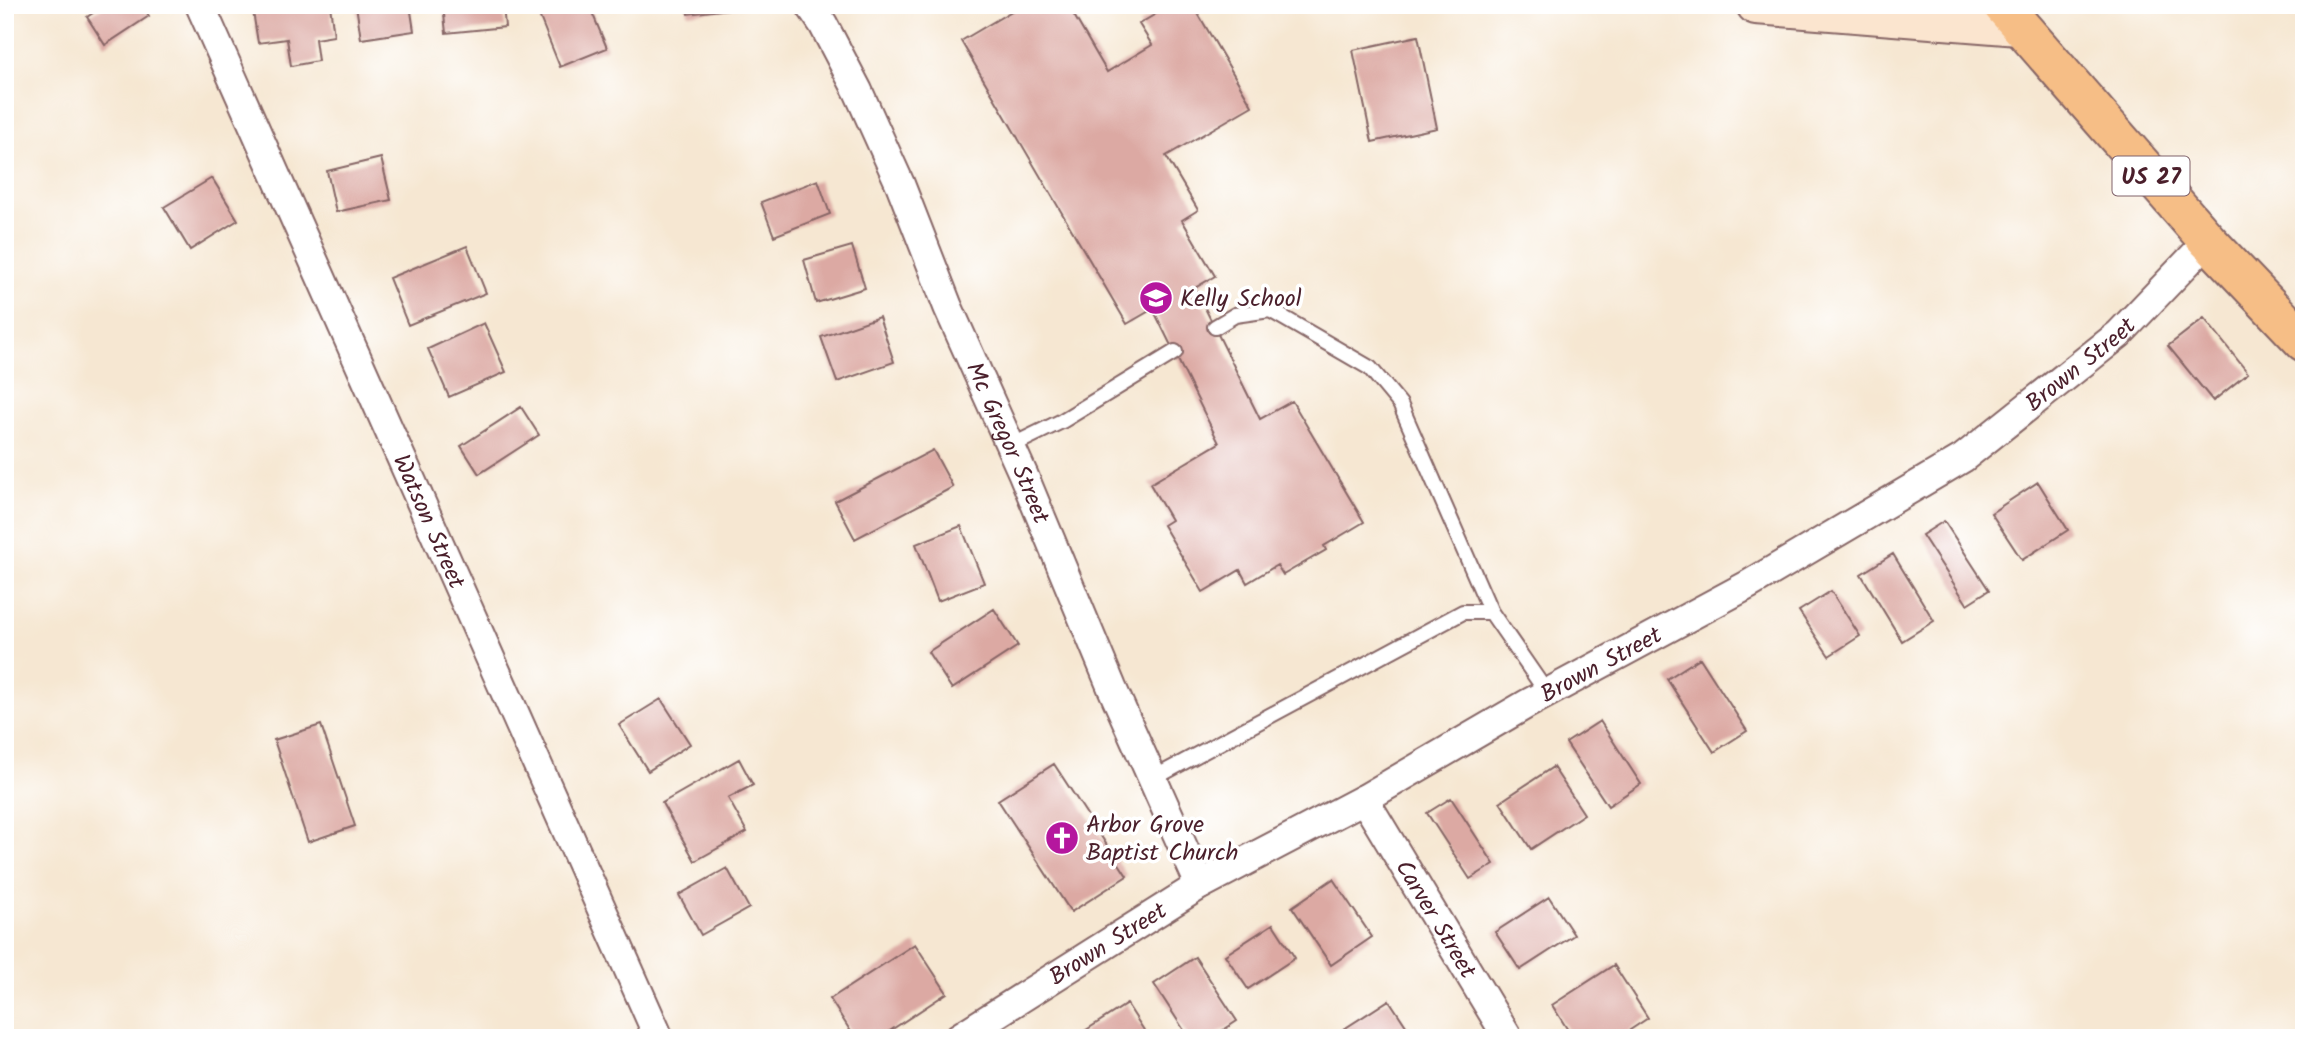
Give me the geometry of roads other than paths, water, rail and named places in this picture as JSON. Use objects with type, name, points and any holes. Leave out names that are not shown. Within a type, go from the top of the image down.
[{"type":"highway","name":"US 27","points":[[2011,16],[2208,241],[2304,342]]},
{"type":"street","name":"Watson Street","points":[[200,5],[659,1038]]},
{"type":"street","name":"Mc Gregor Street","points":[[810,5],[858,91],[900,184],[948,307],[1011,446],[1200,886]]},
{"type":"street","points":[[1756,5],[2011,16]]},
{"type":"street","name":"Brown Street","points":[[958,1038],[1200,886],[1364,799],[1547,693],[1748,585],[1963,458],[2119,334],[2208,241]]},
{"type":"street","name":"Carver Street","points":[[1364,799],[1508,1038]]},
{"type":"lane","points":[[1215,327],[1236,315],[1270,310],[1370,368],[1400,404],[1491,612],[1547,693]]},
{"type":"lane","points":[[1011,446],[1062,421],[1175,352]]},
{"type":"lane","points":[[1152,779],[1463,612],[1491,612]]},
{"type":"place","name":"Kelly School","points":[[1156,298]]},
{"type":"place","name":"Arbor Grove Baptist Church","points":[[1062,838]]}]
